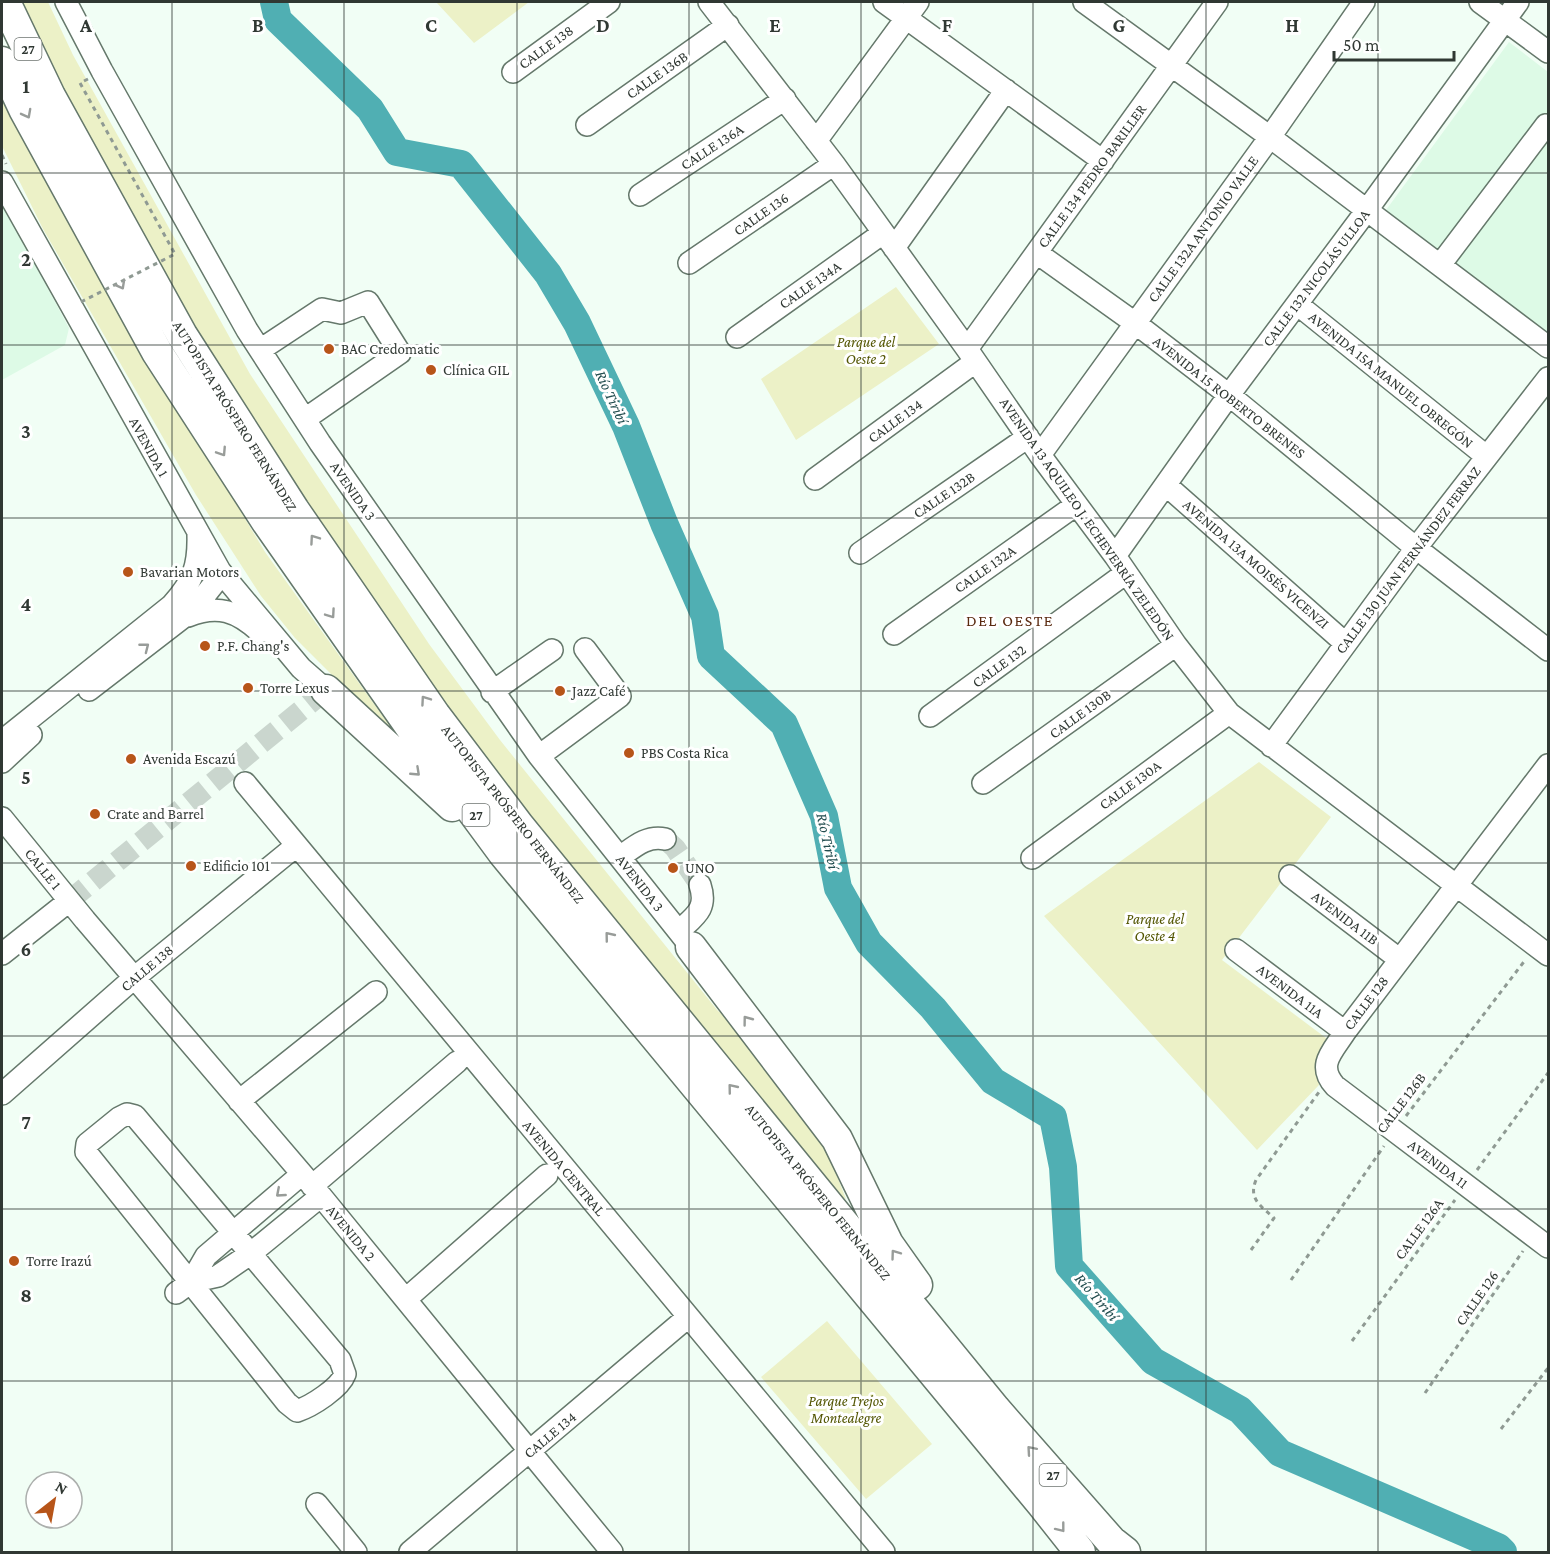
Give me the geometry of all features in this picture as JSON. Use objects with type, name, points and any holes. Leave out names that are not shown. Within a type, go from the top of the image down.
[{"type":"highway","name":"AUTOPISTA PRÓSPERO FERNÁNDEZ","points":[[5,2],[50,96],[182,335],[294,510],[435,715],[519,826],[995,1410],[1111,1541],[1125,1552]]},
{"type":"highway","name":"AUTOPISTA PRÓSPERO FERNÁNDEZ","points":[[2,62],[24,109],[157,351],[267,522],[414,732],[504,854],[1080,1552]]},
{"type":"highway","points":[[326,690],[504,854]]},
{"type":"highway","points":[[685,939],[837,1139],[888,1244],[938,1314],[995,1410]]},
{"type":"street","name":"AVENIDA 3","points":[[66,2],[108,82],[260,350],[305,419],[492,692],[539,756],[685,939]]},
{"type":"street","name":"CALLE 138","points":[[513,72],[609,2]]},
{"type":"street","name":"AVENIDA 13 AQUILEO J. ECHEVERRÍA ZELEDÓN","points":[[709,2],[834,164],[1176,645],[1229,713],[1542,950]]},
{"type":"street","points":[[884,2],[912,10],[1006,90],[1102,161]]},
{"type":"street","points":[[1084,2],[1270,137],[1548,347]]},
{"type":"street","name":"CALLE 134 PEDRO BARILLER","points":[[971,356],[1036,253],[1217,2]]},
{"type":"street","name":"CALLE 132A ANTONIO VALLE","points":[[1040,455],[1270,137],[1364,2]]},
{"type":"street","points":[[1480,2],[1548,52]]},
{"type":"street","name":"CALLE 132 NICOLÁS ULLOA","points":[[1121,565],[1166,485],[1229,395],[1518,2]]},
{"type":"street","points":[[816,141],[912,10]]},
{"type":"street","name":"CALLE 136B","points":[[587,125],[728,25]]},
{"type":"street","name":"CALLE 134A","points":[[737,337],[889,241],[1006,90]]},
{"type":"street","name":"CALLE 136A","points":[[640,195],[785,99]]},
{"type":"street","points":[[1440,265],[1546,124]]},
{"type":"street","name":"CALLE 136","points":[[689,263],[834,164]]},
{"type":"street","name":"AVENIDA 1","points":[[2,182],[220,571],[301,668],[326,690]]},
{"type":"street","name":"AVENIDA 15 ROBERTO BRENES","points":[[1036,253],[1135,323],[1229,395],[1416,548],[1548,650]]},
{"type":"street","points":[[260,350],[322,309],[341,313],[368,302],[400,353],[305,419]]},
{"type":"street","name":"AVENIDA 15A MANUEL OBREGÓN","points":[[1297,304],[1486,456]]},
{"type":"street","name":"CALLE 134","points":[[814,479],[971,356]]},
{"type":"street","name":"CALLE 130 JUAN FERNÁNDEZ FERRAZ","points":[[1271,746],[1416,548],[1548,378]]},
{"type":"street","name":"CALLE 132B","points":[[860,553],[1028,437]]},
{"type":"street","name":"AVENIDA 13A MOISÉS VICENZI","points":[[1166,485],[1345,643]]},
{"type":"street","name":"CALLE 132A","points":[[894,634],[1076,505]]},
{"type":"street","points":[[2,741],[172,605],[195,574],[198,534]]},
{"type":"street","name":"CALLE 132","points":[[930,717],[1121,565]]},
{"type":"street","points":[[2,762],[21,742],[182,619],[204,598],[220,571]]},
{"type":"street","points":[[182,619],[212,609],[246,619],[301,668]]},
{"type":"street","name":"CALLE 130B","points":[[983,783],[1176,645]]},
{"type":"street","points":[[539,756],[620,696],[585,649]]},
{"type":"street","points":[[492,692],[552,650]]},
{"type":"street","name":"CALLE 130A","points":[[1032,858],[1229,713]]},
{"type":"street","name":"CALLE 128","points":[[1329,1079],[1326,1073],[1327,1060],[1345,1032],[1548,765]]},
{"type":"street","name":"AVENIDA CENTRAL","points":[[245,783],[884,1552]]},
{"type":"street","name":"CALLE 1","points":[[2,818],[85,920]]},
{"type":"street","points":[[620,857],[642,842],[653,838],[665,839]]},
{"type":"street","name":"CALLE 138","points":[[2,1094],[134,978],[296,846]]},
{"type":"street","name":"AVENIDA 11B","points":[[1290,876],[1399,959]]},
{"type":"street","points":[[685,939],[704,897],[700,885]]},
{"type":"street","points":[[2,954],[69,901]]},
{"type":"street","name":"AVENIDA 2","points":[[85,920],[312,1186],[612,1552]]},
{"type":"street","name":"AVENIDA 11A","points":[[1236,950],[1345,1032]]},
{"type":"street","points":[[239,1101],[376,992]]},
{"type":"street","points":[[183,1288],[218,1276],[250,1254],[312,1186],[457,1062]]},
{"type":"street","name":"AVENIDA 11","points":[[1329,1079],[1541,1242]]},
{"type":"street","points":[[127,1114],[135,1116],[233,1233],[340,1360],[345,1374],[342,1382],[306,1408],[297,1410],[287,1403],[183,1288],[86,1152],[87,1144],[119,1118],[127,1114]]},
{"type":"street","points":[[406,1299],[547,1175]]},
{"type":"street","points":[[183,1288],[206,1256],[233,1233],[312,1186]]},
{"type":"street","name":"CALLE 134","points":[[410,1552],[688,1317]]},
{"type":"street","points":[[317,1504],[356,1552]]},
{"type":"path","points":[[80,83],[175,255],[81,302]]},
{"type":"path","name":"CALLE 126B","points":[[1291,1280],[1395,1131],[1542,950]]},
{"type":"path","name":"CALLE 126A","points":[[1352,1341],[1548,1073]]},
{"type":"path","points":[[1251,1250],[1274,1218],[1253,1196],[1252,1189],[1256,1180],[1329,1079]]},
{"type":"path","name":"CALLE 126","points":[[1425,1393],[1541,1242]]},
{"type":"path","points":[[1501,1429],[1548,1368]]},
{"type":"shaded area","points":[[1509,42],[1548,72],[1548,336],[1386,210]]},
{"type":"shaded area","points":[[2,203],[69,328],[65,345],[2,380]]},
{"type":"green space","points":[[17,2],[48,2],[73,55],[250,374],[429,644],[500,740],[718,1011],[737,1024],[828,1153],[846,1199],[837,1195],[475,758],[271,459],[65,107]]},
{"type":"green space","points":[[436,2],[529,2],[474,43]]},
{"type":"green space","points":[[2,94],[122,313],[265,552],[392,729],[373,716],[295,638],[261,596],[196,495],[43,229],[2,146]]},
{"type":"green space","name":"Parque del Oeste 2","points":[[896,287],[939,344],[796,440],[761,379]]},
{"type":"green space","name":"Parque del Oeste 4","points":[[1259,762],[1331,817],[1222,960],[1330,1041],[1316,1066],[1319,1085],[1257,1150],[1044,916]]},
{"type":"green space","name":"Parque Trejos Montealegre","points":[[827,1321],[932,1444],[866,1499],[761,1377]]},
{"type":"waterway","name":"Río Tiribí","points":[[274,2],[278,20],[370,109],[397,152],[461,164],[548,274],[577,323],[626,426],[664,523],[705,616],[711,656],[784,724],[824,816],[838,888],[869,943],[933,1008],[993,1081],[1053,1117],[1063,1167],[1069,1266],[1153,1361],[1240,1410],[1280,1453],[1498,1547],[1503,1552]]},
{"type":"tunnel","points":[[69,901],[326,690]]},
{"type":"tunnel","points":[[665,839],[675,848],[700,885]]},
{"type":"place","name":"BAC Credomatic","points":[[329,349]]},
{"type":"place","name":"Clínica GIL","points":[[431,370]]},
{"type":"place","name":"Bavarian Motors","points":[[128,572]]},
{"type":"place","name":"P.F. Chang's","points":[[205,646]]},
{"type":"place","name":"Torre Lexus","points":[[248,688]]},
{"type":"place","name":"Jazz Café","points":[[560,691]]},
{"type":"place","name":"PBS Costa Rica","points":[[629,753]]},
{"type":"place","name":"Avenida Escazú","points":[[131,759]]},
{"type":"place","name":"Crate and Barrel","points":[[95,814]]},
{"type":"place","name":"Edificio 101","points":[[191,866]]},
{"type":"place","name":"UNO","points":[[673,868]]},
{"type":"place","name":"Torre Irazú","points":[[14,1261]]},
{"type":"district","name":"DEL OESTE","points":[[1010,620]]}]
